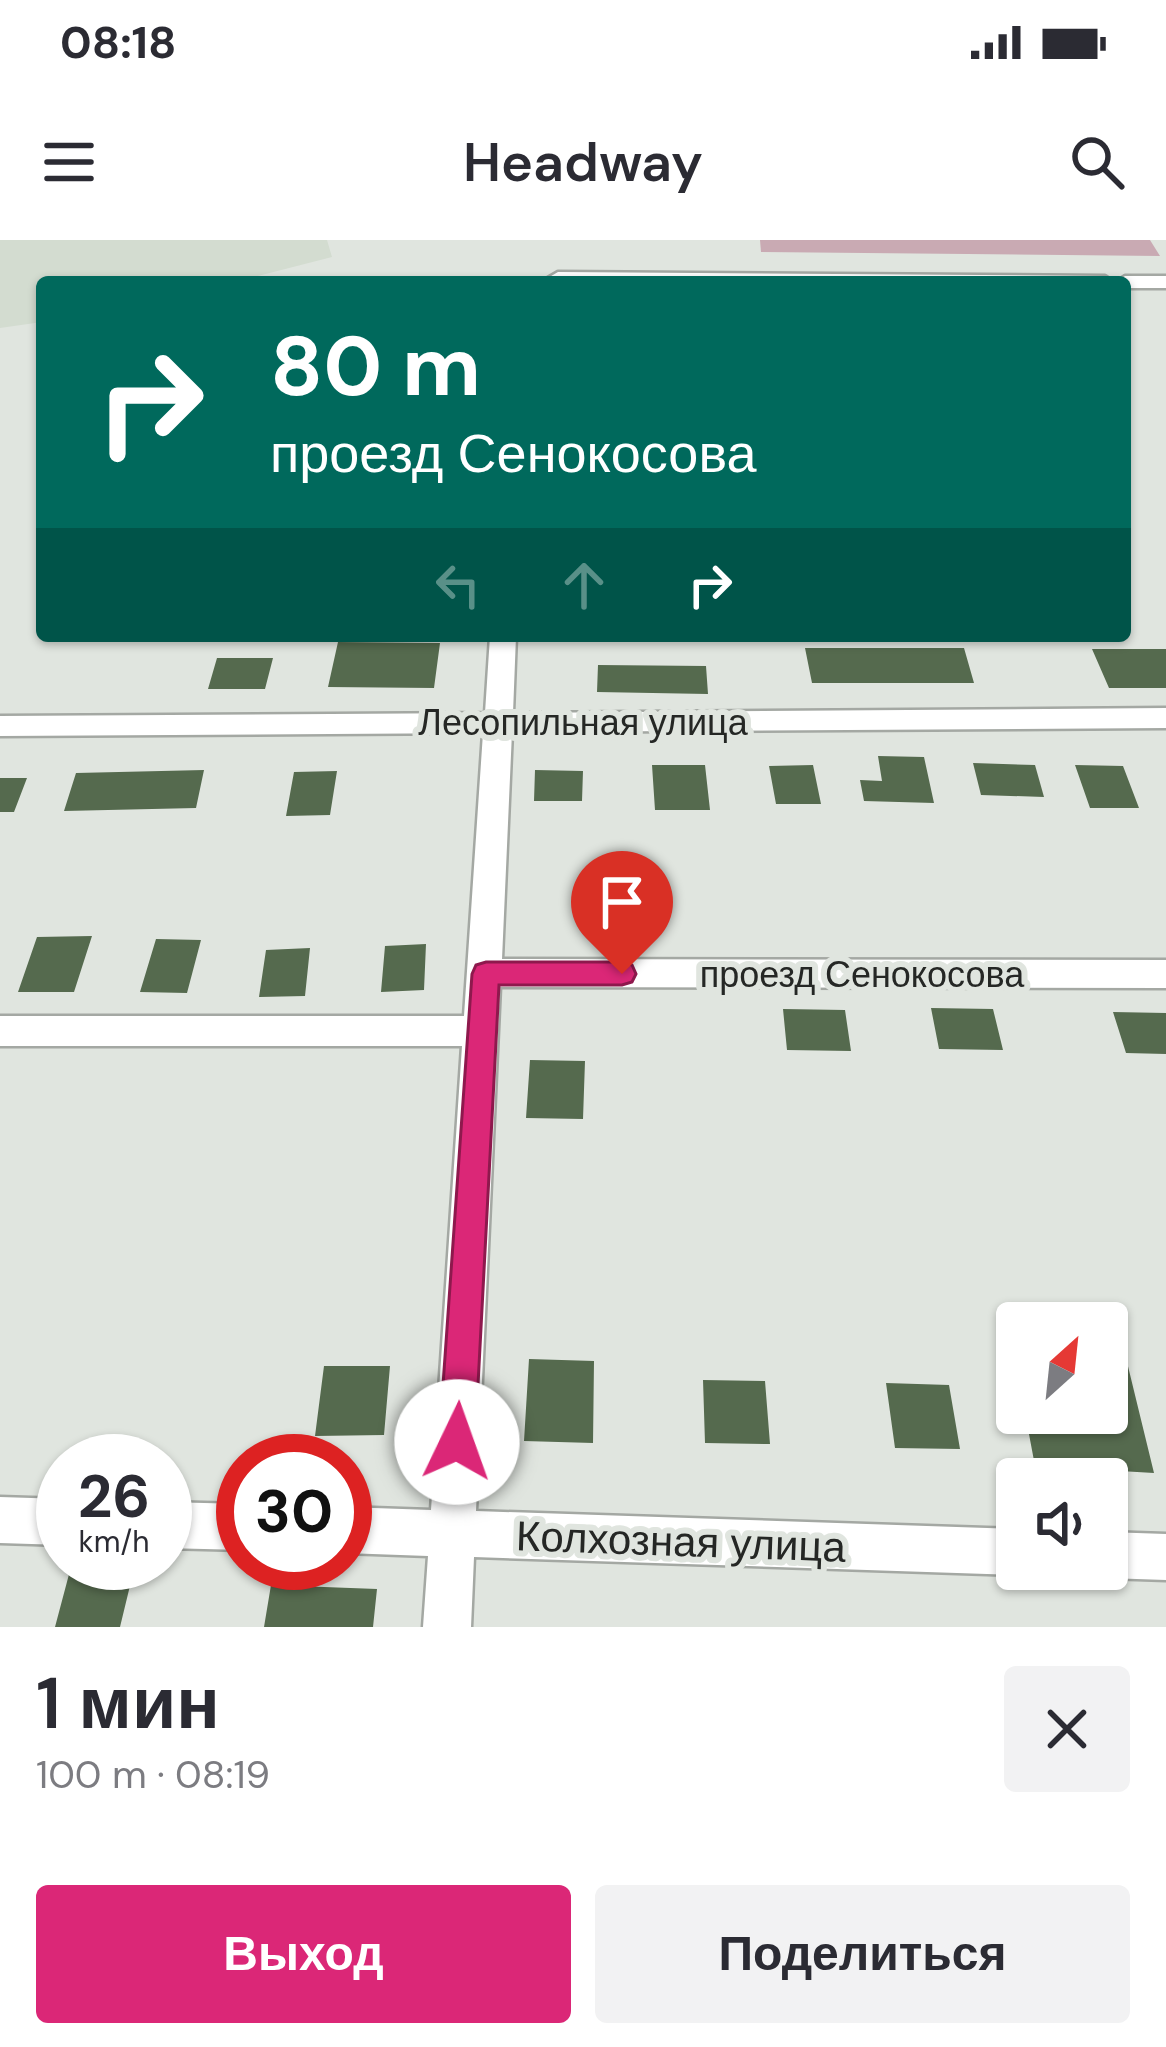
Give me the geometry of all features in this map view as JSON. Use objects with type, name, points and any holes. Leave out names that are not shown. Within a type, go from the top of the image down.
[{"type":"street","points":[[1131,282],[1166,282]]},
{"type":"street","points":[[447,1627],[502,722],[503,642]]},
{"type":"street","name":"Лесопильная улица","points":[[0,726],[1166,718]]},
{"type":"street","name":"проезд Сенокосова","points":[[486,974],[1166,974]]},
{"type":"street","points":[[0,1031],[482,1031]]},
{"type":"street","points":[[0,1520],[36,1521]]},
{"type":"street","name":"Колхозная улица","points":[[372,1531],[996,1551]]},
{"type":"street","points":[[1128,1556],[1166,1557]]},
{"type":"shaded area","points":[[0,240],[327,240],[332,257],[258,276],[36,276],[36,323],[0,328]]},
{"type":"shaded area","points":[[760,240],[1150,240],[1160,256],[761,252]]},
{"type":"building","points":[[338,642],[440,643],[434,688],[328,687]]},
{"type":"building","points":[[805,648],[964,648],[974,683],[812,683]]},
{"type":"building","points":[[1092,649],[1166,649],[1166,688],[1109,688]]},
{"type":"building","points":[[217,658],[273,658],[265,689],[208,689]]},
{"type":"building","points":[[598,665],[706,666],[708,694],[597,692]]},
{"type":"building","points":[[878,756],[924,757],[934,803],[864,801],[860,780],[882,781]]},
{"type":"building","points":[[973,763],[1035,765],[1044,797],[981,795]]},
{"type":"building","points":[[652,765],[705,765],[710,810],[655,810]]},
{"type":"building","points":[[813,765],[821,804],[776,804],[769,766]]},
{"type":"building","points":[[1075,765],[1123,766],[1139,808],[1090,808]]},
{"type":"building","points":[[204,770],[196,808],[64,811],[76,773]]},
{"type":"building","points":[[535,770],[583,771],[582,801],[534,801]]},
{"type":"building","points":[[337,771],[330,815],[286,816],[294,772]]},
{"type":"building","points":[[0,778],[27,778],[14,812],[0,812]]},
{"type":"building","points":[[92,936],[74,992],[18,992],[37,937]]},
{"type":"building","points":[[156,939],[201,940],[187,993],[140,992]]},
{"type":"building","points":[[426,944],[424,990],[381,992],[385,946]]},
{"type":"building","points":[[310,948],[305,996],[259,997],[266,950]]},
{"type":"building","points":[[931,1008],[993,1009],[1003,1050],[939,1049]]},
{"type":"building","points":[[783,1009],[845,1010],[851,1051],[787,1050]]},
{"type":"building","points":[[1113,1012],[1166,1013],[1166,1054],[1126,1053]]},
{"type":"building","points":[[530,1060],[585,1061],[583,1119],[526,1118]]},
{"type":"building","points":[[529,1359],[594,1361],[593,1443],[524,1441]]},
{"type":"building","points":[[324,1366],[390,1366],[384,1435],[315,1434]]},
{"type":"building","points":[[1128,1366],[1154,1473],[1128,1471],[1128,1458],[1033,1458],[1029,1434],[1128,1434]]},
{"type":"building","points":[[703,1380],[765,1381],[770,1444],[705,1443]]},
{"type":"building","points":[[886,1383],[949,1385],[960,1449],[895,1448]]},
{"type":"building","points":[[377,1589],[373,1627],[264,1627],[270,1590]]},
{"type":"building","points":[[65,1590],[129,1590],[120,1627],[55,1627]]},
{"type":"route","points":[[457,1442],[486,974],[622,974]]}]
